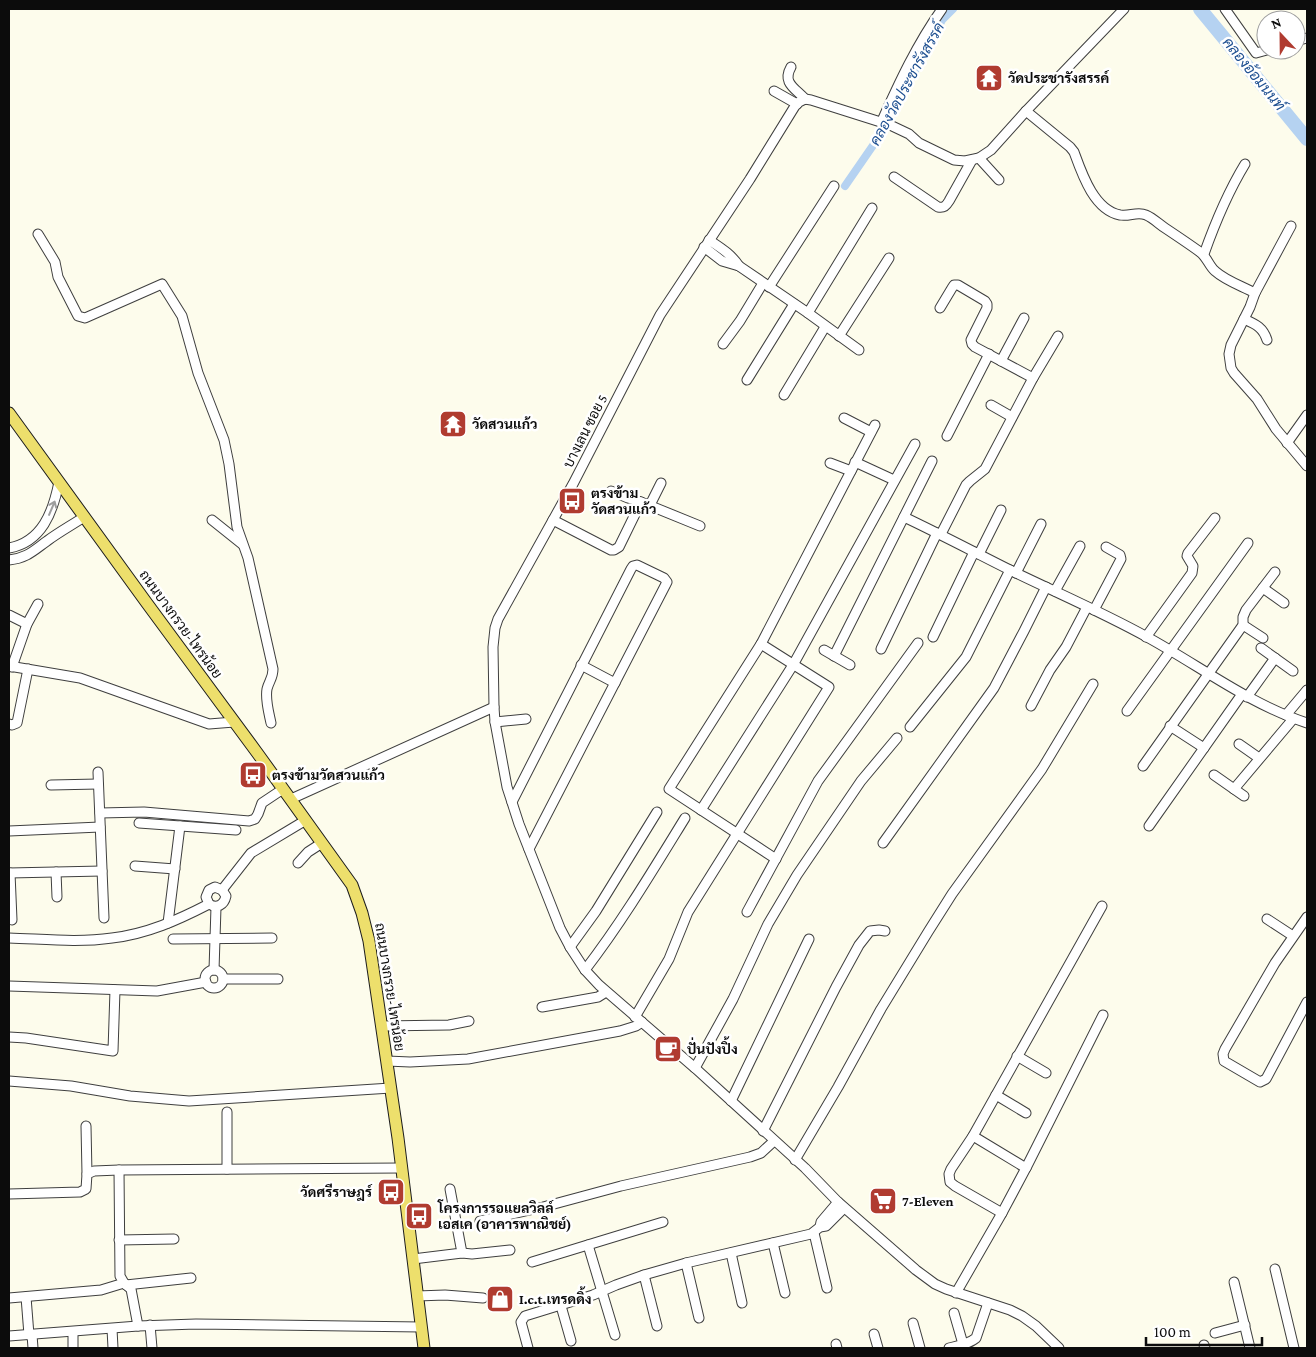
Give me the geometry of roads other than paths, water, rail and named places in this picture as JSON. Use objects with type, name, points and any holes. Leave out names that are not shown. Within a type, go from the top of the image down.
[{"type":"main road","name":"ถนนบางกรวย-ไทรน้อย","points":[[9,413],[352,885],[369,941],[391,1088],[424,1348]]},
{"type":"street","points":[[884,124],[908,64],[928,28],[942,9]]},
{"type":"street","points":[[774,91],[801,101],[811,100],[884,124],[909,134],[919,143],[954,160],[975,159],[991,150],[1124,9]]},
{"type":"street","points":[[1225,9],[1256,53]]},
{"type":"street","points":[[791,67],[788,82],[801,101]]},
{"type":"street","name":"บางเลน ซอย 5","points":[[801,101],[665,306],[573,484],[498,619],[493,647],[494,707],[507,787],[560,928],[585,970],[606,992],[696,1068],[841,1205],[935,1284],[1022,1316],[1036,1326],[1056,1348]]},
{"type":"street","points":[[1026,111],[1070,147],[1074,152],[1089,190],[1109,210],[1118,215],[1138,213],[1149,217],[1204,254],[1215,271],[1255,293]]},
{"type":"street","points":[[894,177],[942,208],[946,206],[975,159]]},
{"type":"street","points":[[975,159],[999,180]]},
{"type":"street","points":[[1204,254],[1230,190],[1245,164]]},
{"type":"street","points":[[723,344],[834,186]]},
{"type":"street","points":[[808,314],[872,208]]},
{"type":"street","points":[[1291,226],[1255,293],[1231,345],[1229,354],[1231,368],[1234,373],[1257,399],[1287,444],[1307,466]]},
{"type":"street","points":[[38,234],[55,262],[58,277],[78,316],[86,318],[162,284],[182,316],[198,373],[224,440],[237,527],[248,558],[273,669],[273,677],[268,689],[267,698],[271,723]]},
{"type":"street","points":[[706,244],[728,253],[739,266],[858,350]]},
{"type":"street","points":[[840,336],[889,258]]},
{"type":"street","points":[[940,308],[954,285],[958,285],[986,301],[986,308],[971,340],[972,344],[1033,378]]},
{"type":"street","points":[[747,380],[794,304]]},
{"type":"street","points":[[1001,360],[1024,318]]},
{"type":"street","points":[[1244,319],[1254,323],[1263,330],[1267,340]]},
{"type":"street","points":[[784,395],[825,326]]},
{"type":"street","points":[[881,648],[966,485],[985,469],[1033,378],[1058,336]]},
{"type":"street","points":[[947,436],[989,354]]},
{"type":"street","points":[[991,405],[1012,417]]},
{"type":"street","points":[[1287,444],[1307,415]]},
{"type":"street","points":[[776,859],[669,789],[760,644],[873,428],[844,418]]},
{"type":"street","points":[[701,810],[793,665],[915,444]]},
{"type":"street","points":[[834,656],[932,461]]},
{"type":"street","points":[[855,462],[894,480]]},
{"type":"street","points":[[830,463],[850,471]]},
{"type":"street","points":[[9,548],[19,546],[40,531],[55,503],[59,482]]},
{"type":"street","points":[[553,520],[604,548],[614,550],[619,547],[645,503],[661,483]]},
{"type":"street","points":[[611,491],[700,526]]},
{"type":"street","points":[[933,637],[976,553],[1001,510]]},
{"type":"street","points":[[9,560],[20,559],[31,553],[84,517]]},
{"type":"street","points":[[904,517],[1146,636],[1244,696],[1307,723]]},
{"type":"street","points":[[1146,636],[1192,573],[1193,570],[1187,556],[1188,552],[1215,518]]},
{"type":"street","points":[[212,520],[243,544]]},
{"type":"street","points":[[910,727],[966,657],[1041,524]]},
{"type":"street","points":[[40,531],[47,541]]},
{"type":"street","points":[[1127,711],[1248,543]]},
{"type":"street","points":[[1055,591],[1080,546]]},
{"type":"street","points":[[1031,706],[1050,670],[1121,559],[1120,555],[1106,547]]},
{"type":"street","points":[[512,802],[633,566],[640,566],[664,578],[666,584],[529,849]]},
{"type":"street","points":[[1142,766],[1243,625],[1243,617],[1246,610],[1275,572]]},
{"type":"street","points":[[883,843],[994,688],[1046,587]]},
{"type":"street","points":[[1263,588],[1284,603]]},
{"type":"street","points":[[38,604],[10,666],[80,678],[209,724],[234,722]]},
{"type":"street","points":[[9,615],[28,624]]},
{"type":"street","points":[[1243,625],[1263,638]]},
{"type":"street","points":[[747,912],[818,781],[918,643]]},
{"type":"street","points":[[387,1060],[410,1062],[468,1059],[620,1031],[636,1026],[669,960],[688,912],[828,687],[760,644]]},
{"type":"street","points":[[1261,648],[1293,671]]},
{"type":"street","points":[[824,650],[850,665]]},
{"type":"street","points":[[1149,826],[1204,748],[1275,658]]},
{"type":"street","points":[[581,666],[615,684]]},
{"type":"street","points":[[9,724],[17,723],[28,669]]},
{"type":"street","points":[[795,1160],[881,1009],[928,932],[952,894],[1042,769],[1093,684]]},
{"type":"street","points":[[1234,789],[1290,717],[1307,690]]},
{"type":"street","points":[[291,799],[494,707]]},
{"type":"street","points":[[495,722],[526,719]]},
{"type":"street","points":[[1170,726],[1204,748]]},
{"type":"street","points":[[696,1068],[734,998],[768,924],[797,874],[861,781],[897,738]]},
{"type":"street","points":[[1239,744],[1259,758]]},
{"type":"street","points":[[98,772],[104,918]]},
{"type":"street","points":[[1214,775],[1244,796]]},
{"type":"street","points":[[51,785],[98,784]]},
{"type":"street","points":[[100,813],[144,812],[249,821],[255,819],[262,803],[283,788]]},
{"type":"street","points":[[570,947],[596,911],[657,812]]},
{"type":"street","points":[[585,970],[624,914],[685,818]]},
{"type":"street","points":[[222,890],[251,853],[306,820]]},
{"type":"street","points":[[139,823],[236,830]]},
{"type":"street","points":[[168,923],[180,826]]},
{"type":"street","points":[[9,831],[100,827]]},
{"type":"street","points":[[298,862],[308,852],[322,843]]},
{"type":"street","points":[[135,866],[175,869]]},
{"type":"street","points":[[12,920],[9,873],[102,871]]},
{"type":"street","points":[[56,872],[57,897]]},
{"type":"street","points":[[9,938],[70,940],[112,938],[147,931],[212,905],[223,903],[225,893],[215,887],[208,890],[206,897],[212,905],[215,939],[214,970]]},
{"type":"street","points":[[1002,1213],[955,1186],[950,1182],[949,1174],[973,1136],[1102,906]]},
{"type":"street","points":[[1307,917],[1275,963],[1225,1049],[1223,1054],[1224,1061],[1260,1082],[1266,1079],[1307,1002]]},
{"type":"street","points":[[1267,919],[1293,936]]},
{"type":"street","points":[[763,1131],[819,1019],[859,945],[870,931],[885,931]]},
{"type":"street","points":[[173,939],[272,938]]},
{"type":"street","points":[[731,1101],[809,939]]},
{"type":"street","points":[[214,970],[220,973],[223,979]]},
{"type":"street","points":[[214,970],[208,973],[206,982],[214,988],[220,985],[223,979]]},
{"type":"street","points":[[223,979],[278,979]]},
{"type":"street","points":[[9,986],[157,990],[206,982]]},
{"type":"street","points":[[9,1037],[113,1050],[116,990]]},
{"type":"street","points":[[542,1007],[598,997],[606,992]]},
{"type":"street","points":[[956,1293],[1026,1168],[1103,1015]]},
{"type":"street","points":[[382,1026],[449,1025],[469,1021]]},
{"type":"street","points":[[1017,1056],[1046,1072]]},
{"type":"street","points":[[9,1081],[71,1086],[130,1096],[189,1101],[391,1088]]},
{"type":"street","points":[[996,1095],[1026,1113]]},
{"type":"street","points":[[227,1112],[227,1169]]},
{"type":"street","points":[[9,1194],[80,1192],[86,1189],[88,1174],[86,1126]]},
{"type":"street","points":[[973,1136],[1026,1168]]},
{"type":"street","points":[[480,1221],[543,1207],[621,1186],[750,1157],[761,1153],[774,1141]]},
{"type":"street","points":[[88,1174],[94,1171],[119,1170],[401,1168]]},
{"type":"street","points":[[119,1170],[120,1276],[133,1294],[138,1326]]},
{"type":"street","points":[[450,1189],[462,1253]]},
{"type":"street","points":[[528,1348],[521,1322],[525,1316],[561,1306],[644,1275],[686,1263],[773,1243],[817,1230],[826,1226],[841,1205]]},
{"type":"street","points":[[532,1262],[662,1222]]},
{"type":"street","points":[[817,1230],[827,1288]]},
{"type":"street","points":[[119,1240],[174,1239]]},
{"type":"street","points":[[773,1243],[785,1293]]},
{"type":"street","points":[[588,1245],[615,1335]]},
{"type":"street","points":[[412,1259],[510,1250]]},
{"type":"street","points":[[731,1252],[742,1304]]},
{"type":"street","points":[[686,1263],[699,1318]]},
{"type":"street","points":[[1275,1269],[1294,1348]]},
{"type":"street","points":[[644,1275],[657,1326]]},
{"type":"street","points":[[9,1298],[100,1290],[125,1284],[191,1278]]},
{"type":"street","points":[[1234,1282],[1250,1348]]},
{"type":"street","points":[[417,1296],[445,1295],[483,1298]]},
{"type":"street","points":[[26,1297],[32,1348]]},
{"type":"street","points":[[949,1348],[976,1338],[988,1303]]},
{"type":"street","points":[[561,1306],[571,1341]]},
{"type":"street","points":[[954,1313],[963,1344]]},
{"type":"street","points":[[912,1323],[920,1348]]},
{"type":"street","points":[[9,1336],[138,1326],[196,1324],[421,1327]]},
{"type":"street","points":[[1215,1332],[1245,1325]]},
{"type":"street","points":[[150,1326],[152,1348]]},
{"type":"street","points":[[112,1328],[113,1348]]},
{"type":"street","points":[[73,1332],[73,1348]]},
{"type":"street","points":[[874,1334],[878,1348]]},
{"type":"waterway","name":"คลองวัดประชารังสรรค์","points":[[845,186],[883,131],[942,20],[953,9]]},
{"type":"waterway","name":"คลองอ้อมนนท์","points":[[1200,9],[1307,139]]},
{"type":"place","name":"วัดประชารังสรรค์","points":[[989,78]]},
{"type":"place","name":"วัดสวนแก้ว","points":[[453,424]]},
{"type":"place","name":"ตรงข้าม วัดสวนแก้ว","points":[[572,501]]},
{"type":"place","name":"ตรงข้ามวัดสวนแก้ว","points":[[253,775]]},
{"type":"place","name":"ปั่นปังปิ้ง","points":[[668,1049]]},
{"type":"place","name":"วัดศรีราษฎร์","points":[[391,1192]]},
{"type":"place","name":"7-Eleven","points":[[883,1201]]},
{"type":"place","name":"โครงการรอแยลวิลล์ เอสเค (อาคารพาณิชย์)","points":[[419,1216]]},
{"type":"place","name":"I.c.t.เทรดดิ้ง","points":[[500,1299]]}]
